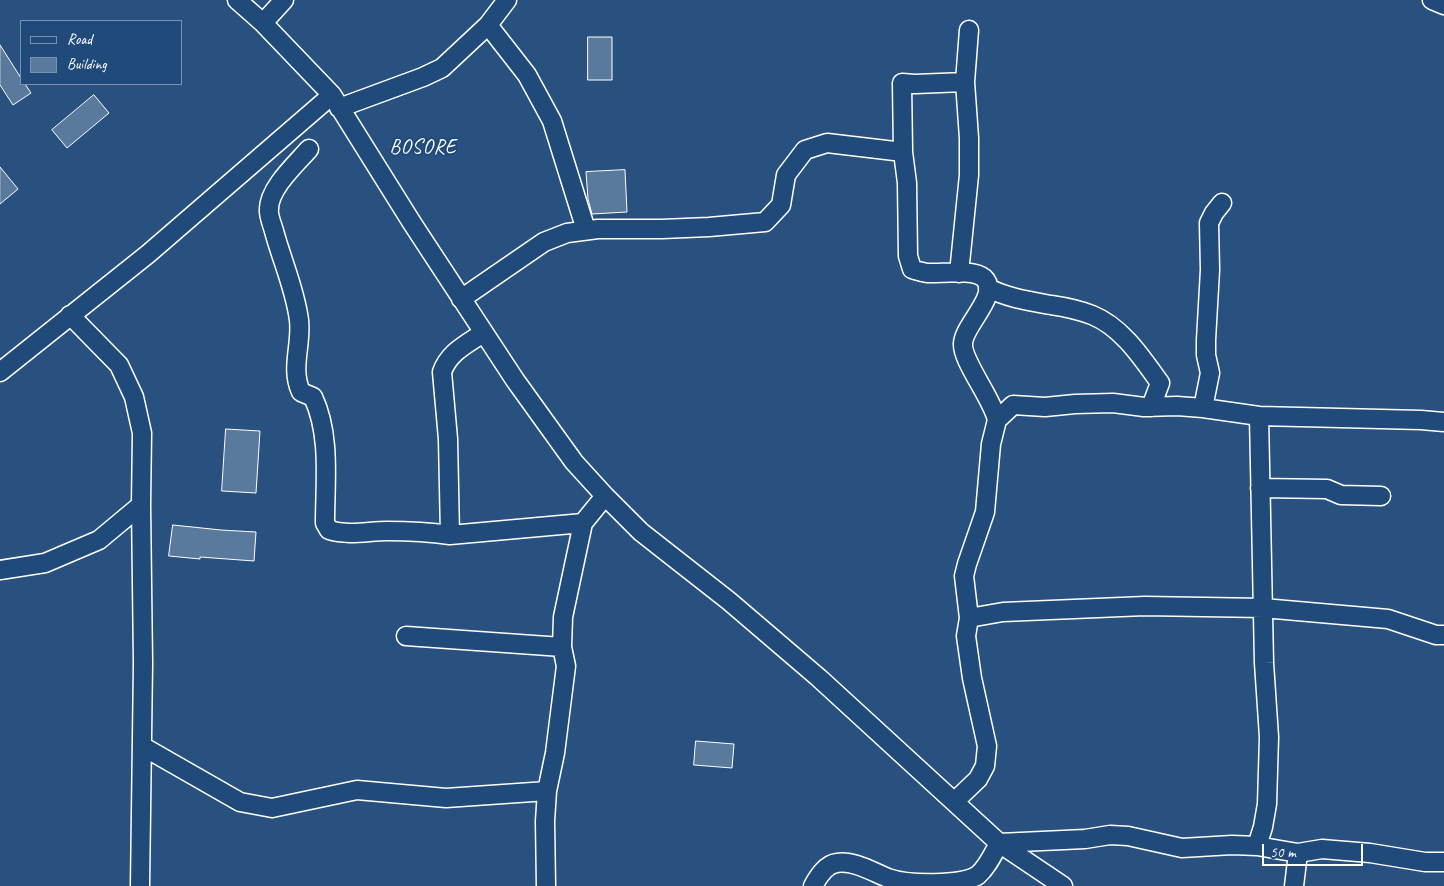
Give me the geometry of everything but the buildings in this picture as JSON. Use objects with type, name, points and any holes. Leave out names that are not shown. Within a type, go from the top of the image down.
[{"type":"street","points":[[237,0],[263,23],[336,102],[483,333],[550,431],[574,462],[605,496],[641,532],[729,602],[819,678],[1000,843],[1063,886]]},
{"type":"street","points":[[263,23],[284,0]]},
{"type":"street","points":[[2,367],[148,254],[336,102],[423,77],[442,68],[488,25],[507,0]]},
{"type":"street","points":[[1432,0],[1444,5]]},
{"type":"street","points":[[488,25],[527,75],[552,120],[586,230]]},
{"type":"street","points":[[959,273],[969,175],[969,138],[965,82],[968,30]]},
{"type":"street","points":[[955,801],[978,779],[985,766],[987,746],[972,678],[966,636],[969,618],[964,576],[985,512],[991,444],[997,420],[987,394],[965,355],[963,344],[965,333],[985,302],[988,288],[984,278],[976,274],[927,273],[912,269],[908,256],[902,83],[965,82]]},
{"type":"street","points":[[461,299],[544,242],[567,233],[598,229],[689,228],[765,222],[781,205],[786,174],[805,150],[827,143],[903,152]]},
{"type":"street","points":[[309,149],[273,192],[268,209],[282,260],[294,291],[298,314],[299,322],[295,359],[296,382],[301,392],[313,397],[320,412],[324,441],[325,523],[329,530],[342,534],[387,531],[427,532],[450,535],[583,523]]},
{"type":"street","points":[[1203,408],[1210,373],[1206,347],[1210,270],[1209,222],[1222,204]]},
{"type":"street","points":[[988,288],[1003,296],[1076,310],[1094,316],[1113,327],[1141,357],[1160,382],[1151,407]]},
{"type":"street","points":[[70,315],[119,365],[134,397],[142,433],[143,663],[140,886]]},
{"type":"street","points":[[450,535],[448,439],[442,372],[452,353],[483,333]]},
{"type":"street","points":[[997,420],[1013,405],[1044,406],[1113,403],[1151,407],[1203,408],[1259,416],[1444,422]]},
{"type":"street","points":[[1257,846],[1267,804],[1269,737],[1264,663],[1259,416]]},
{"type":"street","points":[[1260,488],[1326,489],[1341,495],[1381,496]]},
{"type":"street","points":[[546,886],[545,820],[547,791],[556,753],[566,666],[562,647],[563,618],[583,523],[605,496]]},
{"type":"street","points":[[0,570],[45,563],[100,540],[141,505]]},
{"type":"street","points":[[969,618],[1003,612],[1115,607],[1212,606],[1263,608],[1388,619],[1436,635],[1444,635]]},
{"type":"street","points":[[406,636],[562,647]]},
{"type":"street","points":[[142,746],[240,802],[272,808],[357,790],[446,798],[547,791]]},
{"type":"street","points":[[1000,843],[1085,839],[1110,835],[1128,836],[1182,848],[1232,845],[1257,846],[1298,853],[1322,849],[1363,852],[1425,862],[1444,862]]},
{"type":"street","points":[[813,886],[820,874],[835,863],[846,862],[896,881],[920,885],[976,881],[1000,843]]},
{"type":"street","points":[[1294,886],[1298,853]]},
{"type":"district","name":"BOSORE","points":[[423,148]]}]
